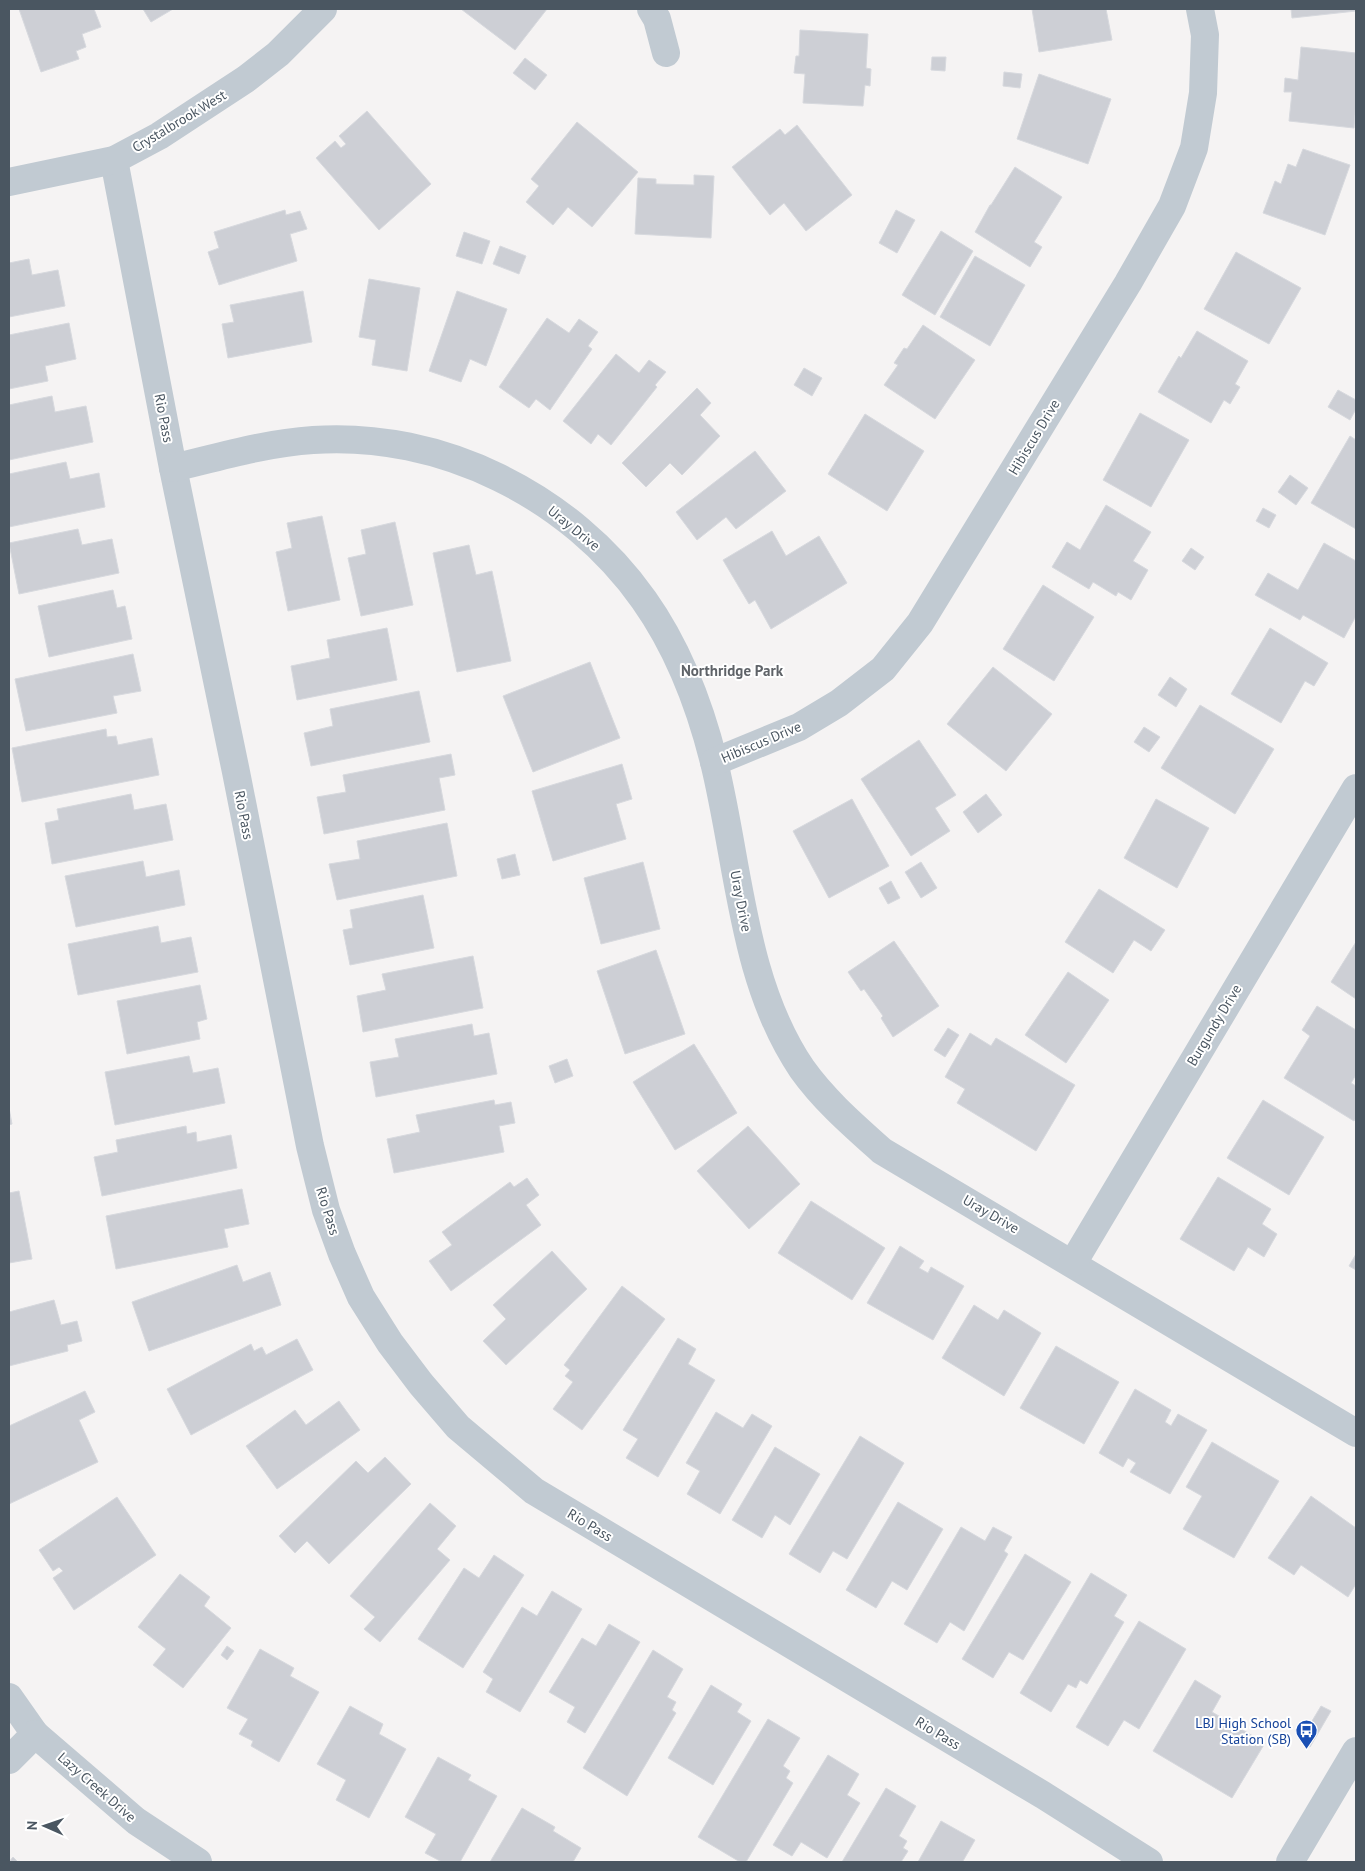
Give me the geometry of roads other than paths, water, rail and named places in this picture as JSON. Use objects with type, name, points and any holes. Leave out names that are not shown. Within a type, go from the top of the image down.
[{"type":"street","name":"Crystalbrook West","points":[[9,182],[114,160],[159,136],[246,79],[278,54],[323,9]]},
{"type":"street","points":[[651,9],[657,18],[666,54]]},
{"type":"street","name":"Hibiscus Drive","points":[[714,762],[799,727],[839,703],[883,669],[920,622],[1123,291],[1172,206],[1194,148],[1200,111],[1205,35],[1200,9]]},
{"type":"street","name":"Rio Pass","points":[[114,160],[173,468],[240,791],[310,1146],[326,1210],[342,1254],[361,1297],[390,1343],[421,1384],[458,1427],[534,1491],[1043,1795],[1149,1862]]},
{"type":"street","name":"Uray Drive","points":[[173,468],[271,444],[315,440],[372,440],[417,448],[465,463],[506,480],[580,530],[614,561],[645,601],[680,664],[695,700],[714,762],[748,934],[759,976],[779,1027],[802,1068],[838,1112],[882,1150],[1356,1433]]},
{"type":"street","name":"Burgundy Drive","points":[[1073,1263],[1356,788]]},
{"type":"street","name":"Lazy Creek Drive","points":[[9,1697],[36,1734],[136,1821],[198,1862]]},
{"type":"street","points":[[9,1760],[36,1734]]},
{"type":"street","points":[[1290,1862],[1356,1751]]},
{"type":"place","name":"LBJ High School Station (SB)","points":[[1307,1750]]},
{"type":"district","name":"Northridge Park","points":[[732,670]]}]
